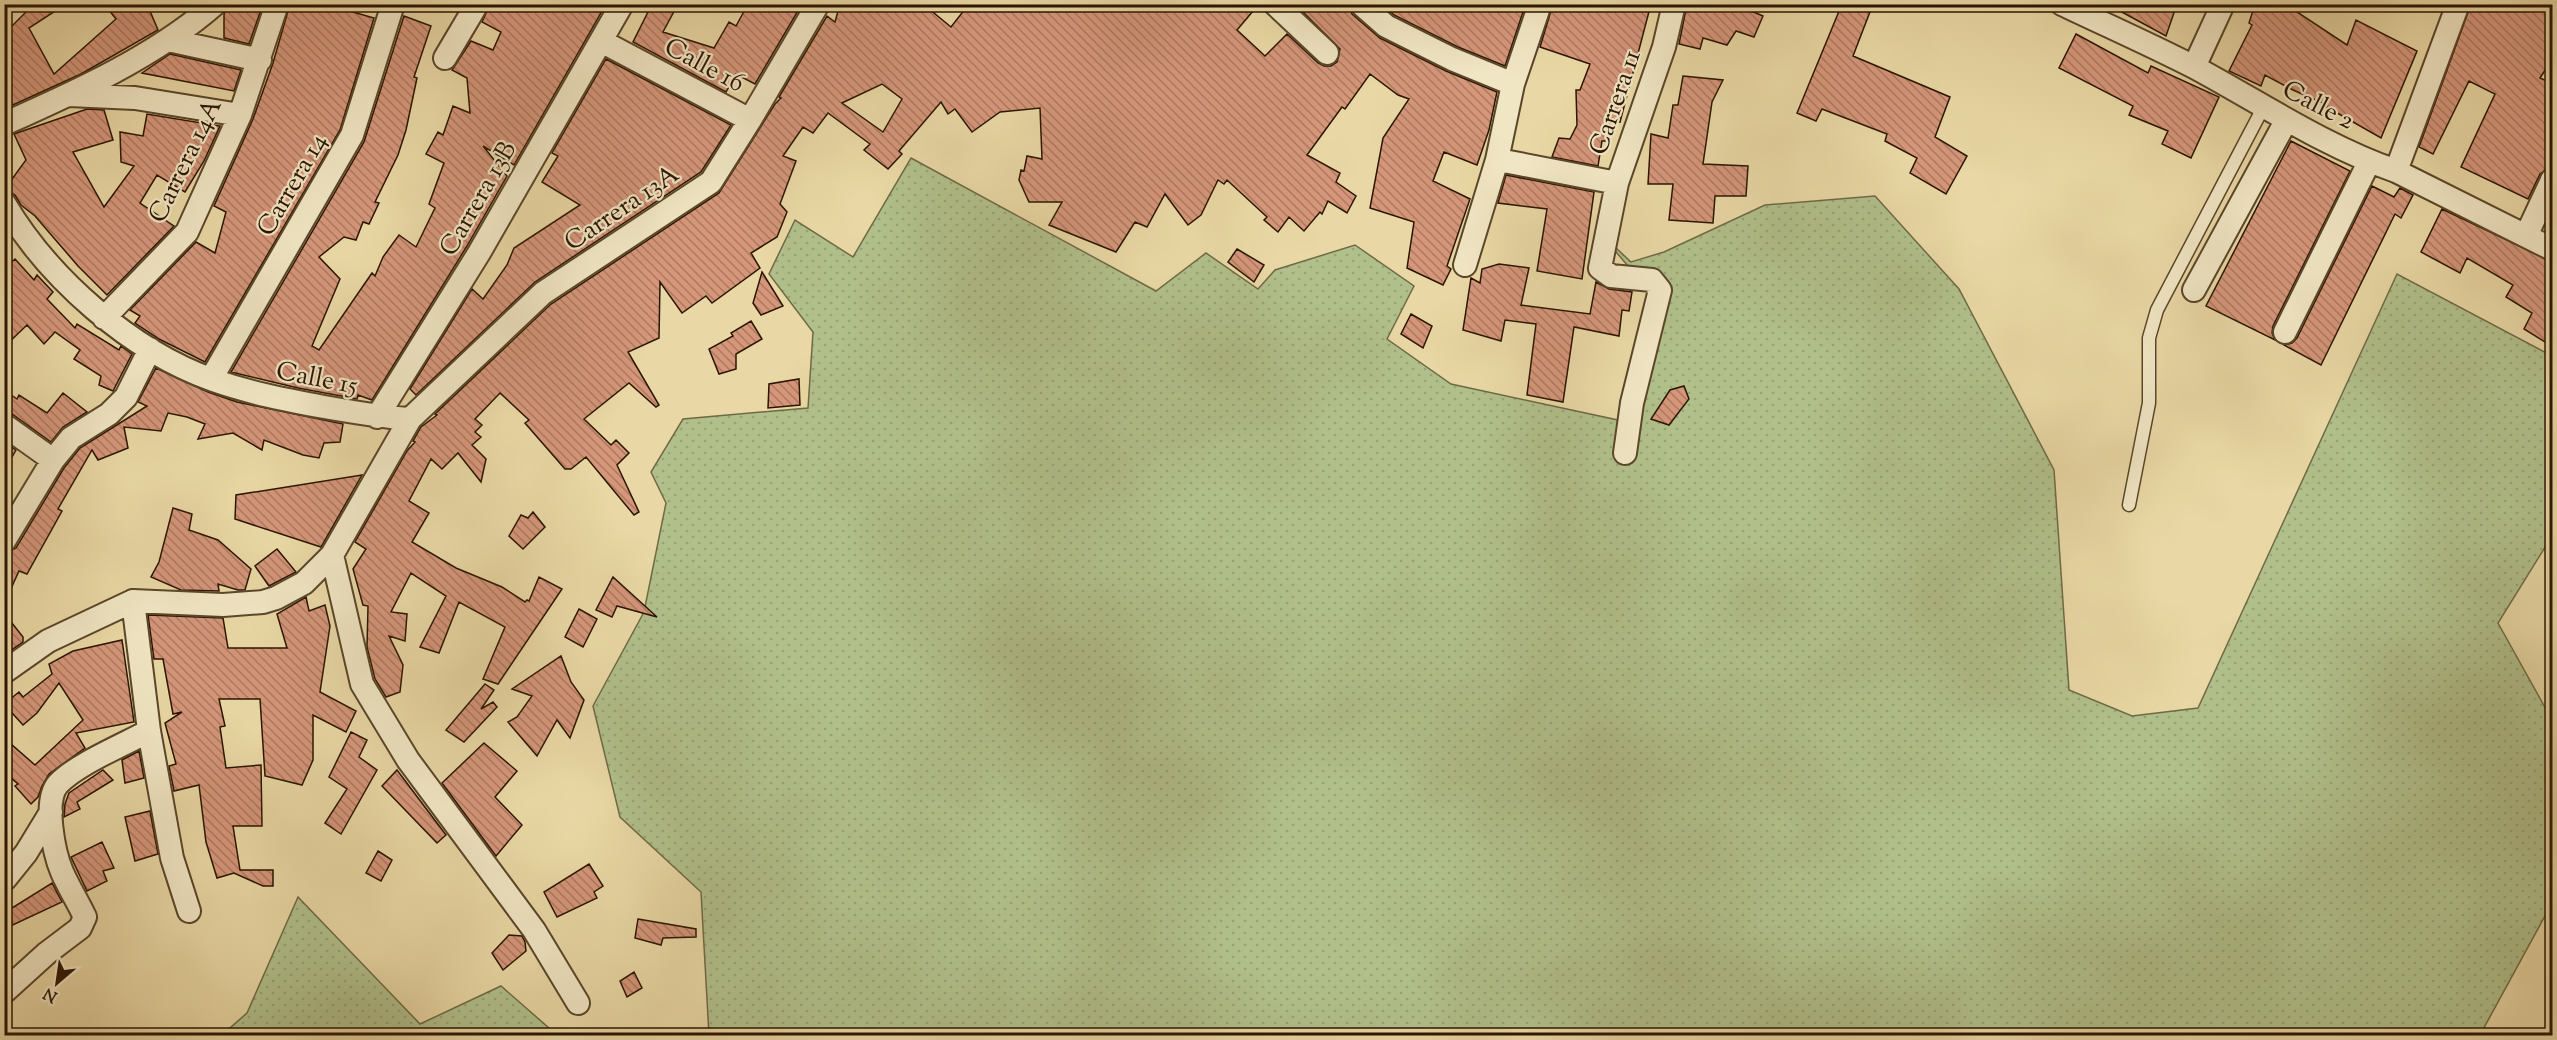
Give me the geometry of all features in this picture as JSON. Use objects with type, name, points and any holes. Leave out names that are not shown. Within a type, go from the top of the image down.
[{"type":"street","points":[[4,124],[69,95],[168,40],[215,4]]},
{"type":"street","name":"Carrera 14A","points":[[104,318],[187,232],[240,115],[277,4]]},
{"type":"street","name":"Carrera 14","points":[[211,379],[352,135],[393,4]]},
{"type":"street","points":[[445,57],[477,4]]},
{"type":"street","name":"Carrera 13B","points":[[378,417],[479,253],[622,4]]},
{"type":"street","name":"Carrera 13A","points":[[410,419],[543,293],[711,182],[818,4]]},
{"type":"street","points":[[1275,4],[1327,53]]},
{"type":"street","points":[[1361,4],[1386,26],[1452,59],[1513,84]]},
{"type":"street","points":[[1465,265],[1497,160],[1513,84],[1540,4]]},
{"type":"street","name":"Carrera 11","points":[[1625,453],[1632,403],[1660,290],[1652,280],[1611,276],[1600,268],[1617,183],[1664,47],[1674,4]]},
{"type":"street","name":"Calle 2","points":[[2062,4],[2194,67],[2286,121],[2369,162],[2396,171],[2553,249]]},
{"type":"street","points":[[2194,67],[2223,4]]},
{"type":"street","points":[[2396,171],[2458,4]]},
{"type":"street","points":[[168,40],[260,60]]},
{"type":"street","name":"Calle 16","points":[[601,41],[750,120]]},
{"type":"street","points":[[69,95],[135,98],[240,115]]},
{"type":"street","points":[[2194,290],[2286,121]]},
{"type":"street","points":[[1509,162],[1617,183]]},
{"type":"street","points":[[2285,332],[2369,162]]},
{"type":"street","points":[[2526,236],[2553,180]]},
{"type":"street","name":"Calle 15","points":[[4,203],[50,266],[104,318],[150,349],[211,379],[267,397],[378,417],[410,419]]},
{"type":"street","points":[[4,540],[53,460],[71,438],[109,414],[126,397],[150,349]]},
{"type":"street","points":[[4,672],[48,641],[133,601],[223,605],[263,602],[276,598],[304,583],[332,555],[410,419]]},
{"type":"street","points":[[4,425],[53,460]]},
{"type":"street","points":[[332,555],[362,684],[408,760],[534,930],[578,1003]]},
{"type":"street","points":[[133,601],[149,731],[172,858],[189,911]]},
{"type":"street","points":[[4,992],[80,928],[85,917],[62,871],[53,836],[50,799],[56,786],[69,774],[149,731]]},
{"type":"street","points":[[5,879],[26,853],[51,812]]},
{"type":"lane","points":[[2129,505],[2149,403],[2149,338],[2157,310],[2263,108]]},
{"type":"green space","points":[[911,158],[1156,291],[1206,253],[1258,289],[1275,270],[1355,245],[1414,286],[1387,339],[1451,384],[1618,420],[1650,292],[1600,233],[1631,262],[1664,252],[1765,205],[1875,196],[1959,289],[2054,470],[2069,690],[2132,716],[2198,708],[2397,274],[2552,356],[2552,536],[2498,623],[2552,720],[2552,903],[2480,1035],[709,1035],[701,892],[620,817],[593,706],[644,612],[666,503],[651,472],[683,419],[808,408],[813,332],[769,274],[795,220],[853,257]]},
{"type":"green space","points":[[298,897],[420,1024],[501,986],[557,1035],[222,1035],[247,1013]]},
{"type":"building","points":[[21,4],[66,4],[29,28],[54,74],[116,19],[104,4],[147,4],[158,30],[81,74],[4,109],[4,34],[26,12]]},
{"type":"building","points":[[228,4],[263,4],[249,44],[224,38],[224,14]]},
{"type":"building","points":[[290,4],[325,4],[374,18],[340,130],[205,362],[159,339],[135,323],[140,316],[130,310],[196,242],[215,253],[226,212],[214,206],[253,119],[273,63]]},
{"type":"building","points":[[490,4],[606,4],[514,165],[483,146],[507,176],[467,246],[372,400],[358,395],[357,399],[298,388],[231,372],[364,142],[404,16],[431,26],[414,77],[417,78],[406,130],[398,155],[375,202],[379,203],[369,224],[363,222],[356,240],[344,237],[319,257],[340,279],[312,346],[319,350],[372,273],[375,276],[383,257],[399,235],[416,247],[435,208],[429,204],[444,163],[426,154],[438,132],[443,135],[453,106],[470,113],[467,78],[452,70],[471,41],[493,50],[501,32],[482,22]]},
{"type":"building","points":[[652,4],[678,4],[663,32],[714,48],[729,22],[736,26],[748,4],[802,4],[755,84],[736,74],[726,92],[633,42]]},
{"type":"building","points":[[840,4],[923,4],[951,27],[969,4],[1259,4],[1237,30],[1265,56],[1287,34],[1318,63],[1331,66],[1337,62],[1340,49],[1295,4],[1348,4],[1352,14],[1380,38],[1446,71],[1497,92],[1489,130],[1477,165],[1444,152],[1433,181],[1470,199],[1447,266],[1451,269],[1443,285],[1407,268],[1414,222],[1370,208],[1383,138],[1409,99],[1398,95],[1370,74],[1345,109],[1342,107],[1307,155],[1340,173],[1336,182],[1356,196],[1347,213],[1328,201],[1322,214],[1320,212],[1304,231],[1289,217],[1278,232],[1264,220],[1267,217],[1227,180],[1224,184],[1218,180],[1201,215],[1188,225],[1165,194],[1147,227],[1135,222],[1116,252],[1049,225],[1062,202],[1029,202],[1019,180],[1021,170],[1024,171],[1027,156],[1042,159],[1040,108],[1000,112],[972,132],[955,109],[948,114],[941,102],[899,151],[902,154],[888,169],[864,150],[870,144],[828,113],[813,133],[803,127],[783,156],[796,161],[780,204],[787,212],[777,237],[751,253],[760,268],[712,303],[706,296],[682,313],[660,282],[659,338],[628,352],[659,405],[656,407],[629,383],[584,419],[611,445],[616,440],[629,453],[617,465],[639,512],[634,515],[586,457],[571,469],[565,469],[525,423],[529,420],[500,393],[475,419],[482,425],[475,432],[481,437],[472,445],[486,459],[481,482],[458,453],[442,469],[431,459],[409,501],[429,513],[412,542],[456,568],[502,587],[525,602],[529,601],[539,577],[562,589],[498,684],[483,679],[505,627],[459,602],[439,653],[420,647],[446,596],[411,573],[391,612],[407,614],[405,641],[389,636],[403,665],[400,692],[386,697],[375,679],[367,647],[368,606],[363,605],[353,569],[366,549],[355,542],[407,451],[415,442],[413,441],[421,427],[437,415],[435,414],[551,304],[719,193],[781,98],[779,97],[827,16],[835,22]],"holes":[[[882,84],[902,99],[883,132],[842,103]]]},
{"type":"building","points":[[1382,4],[1501,4],[1523,12],[1505,66],[1458,47],[1394,15]]},
{"type":"building","points":[[1553,4],[1651,4],[1620,122],[1611,120],[1606,141],[1602,141],[1598,166],[1552,157],[1559,138],[1570,139],[1577,125],[1576,90],[1580,90],[1590,64],[1540,47]]},
{"type":"building","points":[[1687,4],[1745,4],[1744,8],[1763,16],[1754,37],[1736,31],[1727,45],[1703,38],[1700,49],[1679,44]]},
{"type":"building","points":[[1842,4],[1873,4],[1853,56],[1950,97],[1935,137],[1967,156],[1946,194],[1910,173],[1917,158],[1885,141],[1887,134],[1822,109],[1816,121],[1797,113]]},
{"type":"building","points":[[2107,4],[2177,4],[2166,36]]},
{"type":"building","points":[[2255,4],[2297,4],[2294,10],[2347,45],[2356,20],[2417,51],[2381,138],[2325,104],[2265,75],[2261,86],[2229,71],[2252,25],[2249,23]]},
{"type":"building","points":[[2471,4],[2553,4],[2553,58],[2540,78],[2553,84],[2553,166],[2540,174],[2528,199],[2461,167],[2495,94],[2469,81],[2433,154],[2419,147]]},
{"type":"building","points":[[2076,34],[2148,73],[2151,66],[2219,97],[2191,158],[2162,144],[2168,131],[2129,115],[2133,106],[2059,68]]},
{"type":"building","points":[[170,54],[241,70],[234,91],[142,73]]},
{"type":"building","points":[[606,59],[731,125],[701,172],[535,282],[416,395],[410,389],[472,289],[483,299],[507,265],[514,248],[580,205],[542,182],[558,156],[552,153]]},
{"type":"building","points":[[1683,76],[1723,80],[1712,102],[1703,164],[1748,166],[1746,196],[1715,196],[1713,223],[1669,220],[1673,184],[1648,184],[1651,134],[1668,138],[1673,105],[1678,105]]},
{"type":"building","points":[[87,109],[104,110],[113,140],[73,152],[104,207],[134,166],[121,162],[120,132],[143,136],[147,114],[220,126],[204,161],[185,192],[157,175],[140,203],[174,226],[107,295],[78,266],[35,216],[21,205],[15,195],[4,190],[26,160],[14,134]]},
{"type":"building","points":[[2291,141],[2350,171],[2273,326],[2272,333],[2275,340],[2206,306]]},
{"type":"building","points":[[1506,175],[1594,192],[1582,279],[1537,271],[1547,209],[1498,203]]},
{"type":"building","points":[[2372,186],[2394,197],[2400,188],[2413,195],[2401,218],[2395,214],[2321,365],[2284,345],[2292,343],[2297,338]]},
{"type":"building","points":[[2442,209],[2553,262],[2553,347],[2524,329],[2532,313],[2506,297],[2513,285],[2467,258],[2460,273],[2421,252]]},
{"type":"building","points":[[1237,249],[1264,265],[1254,282],[1228,262]]},
{"type":"building","points":[[15,259],[34,280],[37,275],[53,292],[47,299],[75,328],[77,324],[119,350],[121,346],[132,354],[113,391],[99,385],[101,376],[74,359],[80,350],[55,332],[44,344],[27,325],[4,347],[4,269]]},
{"type":"building","points":[[1499,264],[1529,268],[1521,305],[1590,314],[1596,282],[1609,289],[1632,292],[1629,311],[1622,310],[1619,336],[1574,327],[1563,402],[1527,395],[1536,324],[1505,320],[1501,341],[1463,330],[1471,278],[1480,283],[1482,269]]},
{"type":"building","points":[[762,272],[783,306],[761,315],[753,303]]},
{"type":"building","points":[[1411,314],[1432,326],[1423,348],[1401,334]]},
{"type":"building","points":[[751,321],[762,339],[736,354],[736,369],[719,374],[709,349],[733,336],[731,333]]},
{"type":"building","points":[[156,368],[208,392],[237,402],[343,424],[340,442],[324,443],[319,458],[303,455],[264,440],[262,450],[233,433],[198,439],[205,424],[168,413],[161,431],[124,427],[128,448],[98,460],[92,450],[58,509],[62,511],[27,574],[19,571],[4,604],[4,554],[16,548],[64,468],[80,448],[147,406],[138,402]]},
{"type":"building","points":[[799,379],[800,405],[768,408],[769,384]]},
{"type":"building","points":[[1684,386],[1689,399],[1669,425],[1651,419],[1670,390]]},
{"type":"building","points":[[4,390],[17,399],[19,395],[47,413],[63,393],[87,412],[63,427],[51,442],[12,414],[4,412]]},
{"type":"building","points":[[4,442],[16,450],[4,471]]},
{"type":"building","points":[[362,475],[321,547],[235,519],[236,495]]},
{"type":"building","points":[[173,508],[192,514],[189,530],[218,540],[251,569],[245,590],[218,584],[219,591],[181,590],[151,577],[159,562]]},
{"type":"building","points":[[533,512],[545,527],[523,549],[509,536],[521,515],[528,518]]},
{"type":"building","points":[[277,549],[296,572],[269,586],[255,566]]},
{"type":"building","points":[[613,577],[657,617],[617,606],[612,617],[596,610]]},
{"type":"building","points":[[306,597],[309,611],[325,605],[330,626],[320,692],[356,711],[346,732],[313,715],[313,760],[302,785],[265,776],[260,699],[219,699],[225,726],[220,727],[226,768],[261,765],[262,826],[233,826],[240,870],[273,870],[273,886],[263,886],[234,873],[217,878],[206,842],[199,785],[174,791],[169,766],[176,764],[165,723],[182,712],[173,714],[163,659],[154,659],[148,615],[223,618],[228,648],[287,648],[277,614]]},
{"type":"building","points":[[579,609],[597,619],[583,647],[565,637]]},
{"type":"building","points":[[4,613],[23,637],[23,642],[4,655]]},
{"type":"building","points":[[122,640],[134,722],[76,733],[85,748],[49,774],[38,797],[31,804],[15,786],[18,784],[4,772],[4,738],[35,765],[83,720],[59,683],[37,713],[23,725],[4,704],[19,692],[23,697],[52,674],[49,664],[73,651]]},
{"type":"building","points":[[561,656],[571,682],[584,700],[570,738],[557,720],[537,756],[508,722],[517,717],[532,696],[512,689]]},
{"type":"building","points":[[485,684],[494,690],[481,709],[493,702],[497,707],[464,742],[446,730]]},
{"type":"building","points":[[351,732],[367,740],[359,757],[377,770],[341,834],[325,823],[347,789],[329,777]]},
{"type":"building","points":[[484,743],[517,771],[495,797],[522,825],[496,856],[442,783]]},
{"type":"building","points":[[139,751],[144,778],[125,783],[122,760]]},
{"type":"building","points":[[103,770],[113,780],[77,802],[80,809],[64,817],[69,793]]},
{"type":"building","points":[[397,770],[446,835],[437,843],[382,786]]},
{"type":"building","points":[[150,811],[158,854],[135,861],[125,817]]},
{"type":"building","points":[[102,842],[114,868],[103,871],[107,881],[87,891],[71,857]]},
{"type":"building","points":[[378,851],[392,860],[381,881],[366,873]]},
{"type":"building","points":[[589,864],[603,886],[594,892],[597,898],[557,917],[544,892]]},
{"type":"building","points":[[52,883],[62,902],[4,929],[4,913]]},
{"type":"building","points":[[638,919],[696,929],[696,937],[663,938],[661,945],[635,938]]},
{"type":"building","points":[[509,935],[522,936],[526,951],[503,970],[492,953]]},
{"type":"building","points":[[634,972],[642,988],[627,997],[620,981]]}]
